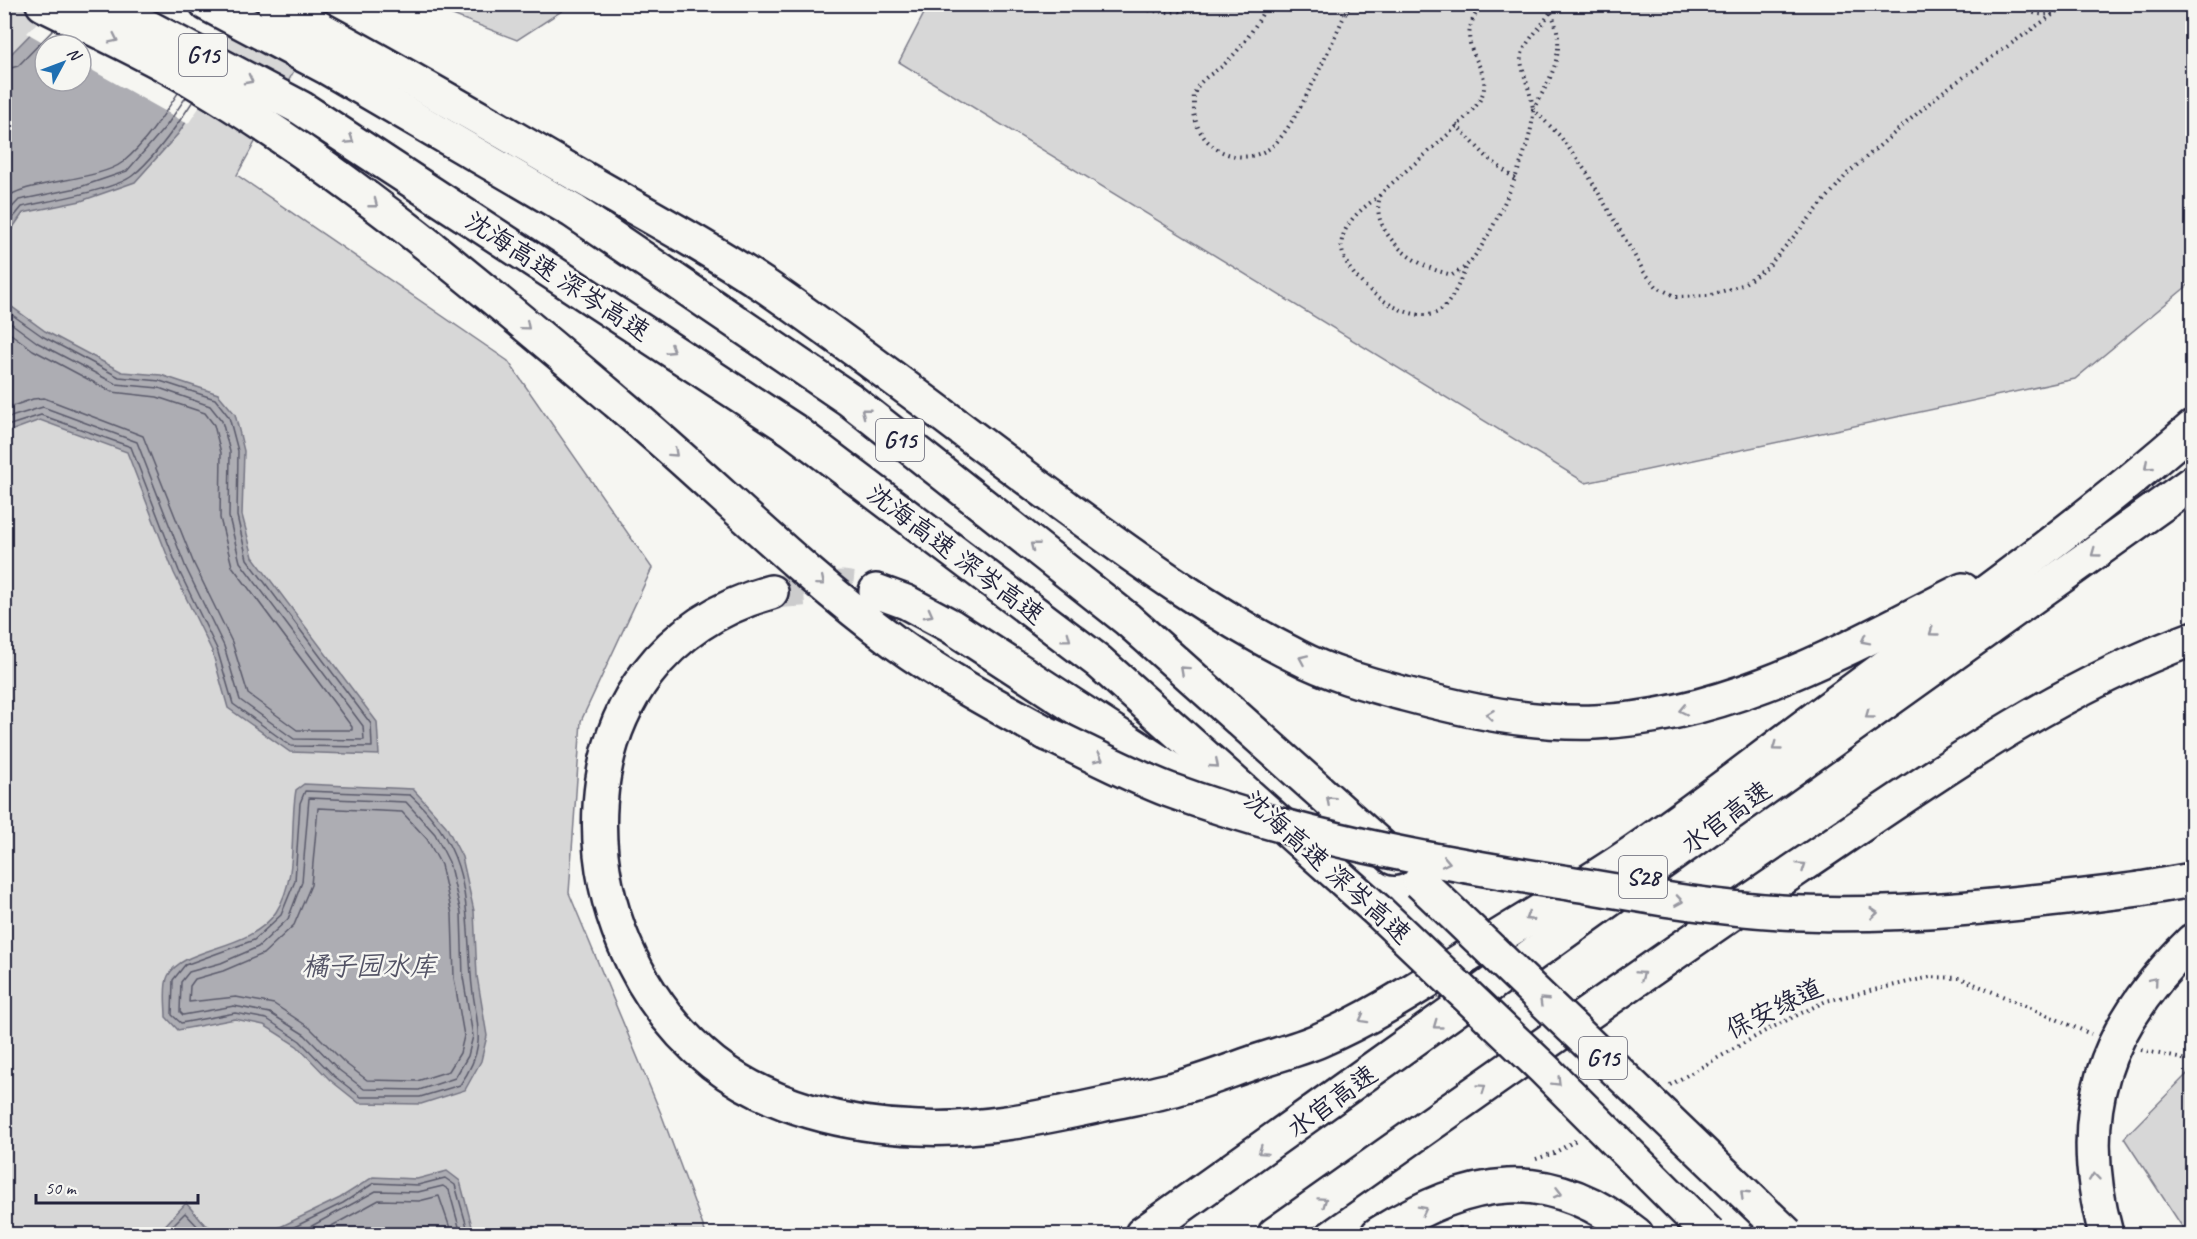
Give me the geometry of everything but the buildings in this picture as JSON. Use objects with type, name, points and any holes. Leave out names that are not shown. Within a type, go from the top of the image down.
[{"type":"highway","points":[[43,4],[196,83],[354,189],[467,277],[619,404],[776,544],[889,637],[953,680],[1046,733],[1166,789],[1262,819],[1347,841],[1484,870],[1703,905],[1782,912],[1863,913],[2052,900],[2193,880]]},
{"type":"highway","name":"沈海高速 深岑高速","points":[[104,4],[301,108],[792,430],[1098,661],[1369,903],[1544,1069],[1709,1234]]},
{"type":"highway","name":"沈海高速 深岑高速","points":[[207,4],[336,55],[573,211],[849,399],[1127,619],[1420,882],[1786,1234]]},
{"type":"highway","points":[[274,4],[336,55],[692,241],[766,287],[1171,581],[1299,658],[1362,683],[1478,714],[1536,720],[1594,722],[1662,715],[1712,704],[1775,682],[1842,651],[2048,547]]},
{"type":"highway","points":[[771,592],[748,598],[718,612],[687,633],[664,653],[642,678],[611,742],[602,775],[598,810],[600,850],[606,885],[627,951],[664,1012],[715,1065],[778,1101],[824,1114],[917,1128],[1032,1120],[1177,1088],[1313,1043],[1361,1021],[1624,858],[2048,547],[2120,491],[2193,428]]},
{"type":"highway","name":"水官高速","points":[[1142,1234],[2193,483]]},
{"type":"highway","points":[[876,591],[906,602],[987,648],[1369,903]]},
{"type":"highway","points":[[1275,1234],[1629,983],[1968,756],[2104,676],[2193,639]]},
{"type":"highway","points":[[2106,1234],[2096,1196],[2092,1161],[2099,1089],[2108,1058],[2122,1027],[2142,997],[2193,941]]},
{"type":"highway","points":[[1378,1234],[1437,1202],[1471,1190],[1500,1186],[1534,1187],[1566,1195],[1596,1209],[1636,1234]]},
{"type":"path","points":[[1132,4],[1143,10],[1160,13],[1189,11],[1212,4]]},
{"type":"path","points":[[1267,4],[1252,32],[1236,52],[1206,77],[1195,92],[1194,111],[1198,129],[1220,152],[1239,159],[1270,148],[1280,138],[1293,119],[1350,4]]},
{"type":"path","points":[[1482,4],[1471,21],[1468,34],[1471,50],[1484,78],[1481,98],[1458,127],[1349,222],[1342,237],[1341,253],[1362,284],[1394,307],[1415,313],[1433,314],[1444,307],[1486,237],[1515,179],[1531,137],[1533,109],[1530,88],[1520,61],[1524,49],[1551,13],[1554,4]]},
{"type":"path","points":[[2018,4],[2028,12],[2042,16],[2060,12]]},
{"type":"path","points":[[1533,109],[1560,136],[1587,174],[1644,272],[1657,287],[1676,297],[1708,296],[1742,285],[1767,268],[1848,173],[1941,93],[2060,12],[2068,4]]},
{"type":"path","points":[[1533,109],[1558,56],[1559,33],[1551,13]]},
{"type":"path","points":[[1458,127],[1487,157],[1515,179]]},
{"type":"path","points":[[1381,194],[1377,212],[1384,230],[1412,259],[1433,271],[1452,275],[1468,265]]},
{"type":"path","name":"保安绿道","points":[[1665,1088],[1767,1030],[1826,1001],[1930,976],[1960,978],[2099,1037]]},
{"type":"path","points":[[2130,1047],[2161,1056],[2193,1061]]},
{"type":"path","points":[[1532,1160],[1554,1153],[1585,1135]]},
{"type":"path","points":[[1460,1234],[1459,1227],[1463,1216]]},
{"type":"shaded area","points":[[929,4],[2192,5],[2192,282],[2075,379],[1586,483],[899,62]]},
{"type":"shaded area","points":[[5,5],[330,5],[237,175],[508,361],[652,568],[581,721],[569,893],[662,1116],[706,1234],[5,1234]]},
{"type":"shaded area","points":[[427,5],[571,5],[517,40]]},
{"type":"shaded area","points":[[2192,1069],[2192,1234],[2187,1234],[2124,1138]]},
{"type":"water","points":[[59,5],[217,76],[178,134],[135,182],[81,201],[23,213],[5,239],[5,56],[9,56]]},
{"type":"water","points":[[4,293],[8,304],[45,331],[122,372],[161,375],[218,394],[235,414],[244,451],[242,515],[253,557],[377,722],[379,755],[290,752],[228,708],[212,651],[174,573],[127,452],[40,420],[5,433]]},
{"type":"water","name":"橘子园水库","points":[[304,784],[413,789],[446,826],[462,857],[474,911],[477,976],[487,1036],[481,1061],[465,1090],[421,1104],[359,1103],[330,1080],[297,1046],[264,1025],[235,1019],[178,1030],[166,1017],[166,980],[176,966],[251,934],[265,925],[276,912],[283,898],[291,868],[296,790]]},
{"type":"water","points":[[447,1171],[460,1181],[474,1234],[232,1234],[276,1229],[340,1198],[373,1177],[417,1179]]},
{"type":"water","points":[[186,1203],[205,1225],[231,1234],[157,1234]]},
{"type":"pier","points":[[55,4],[228,4],[220,77],[188,124],[93,71],[93,33],[33,33],[33,36],[27,33]]},
{"type":"tunnel","points":[[771,592],[842,587],[876,591]]}]
